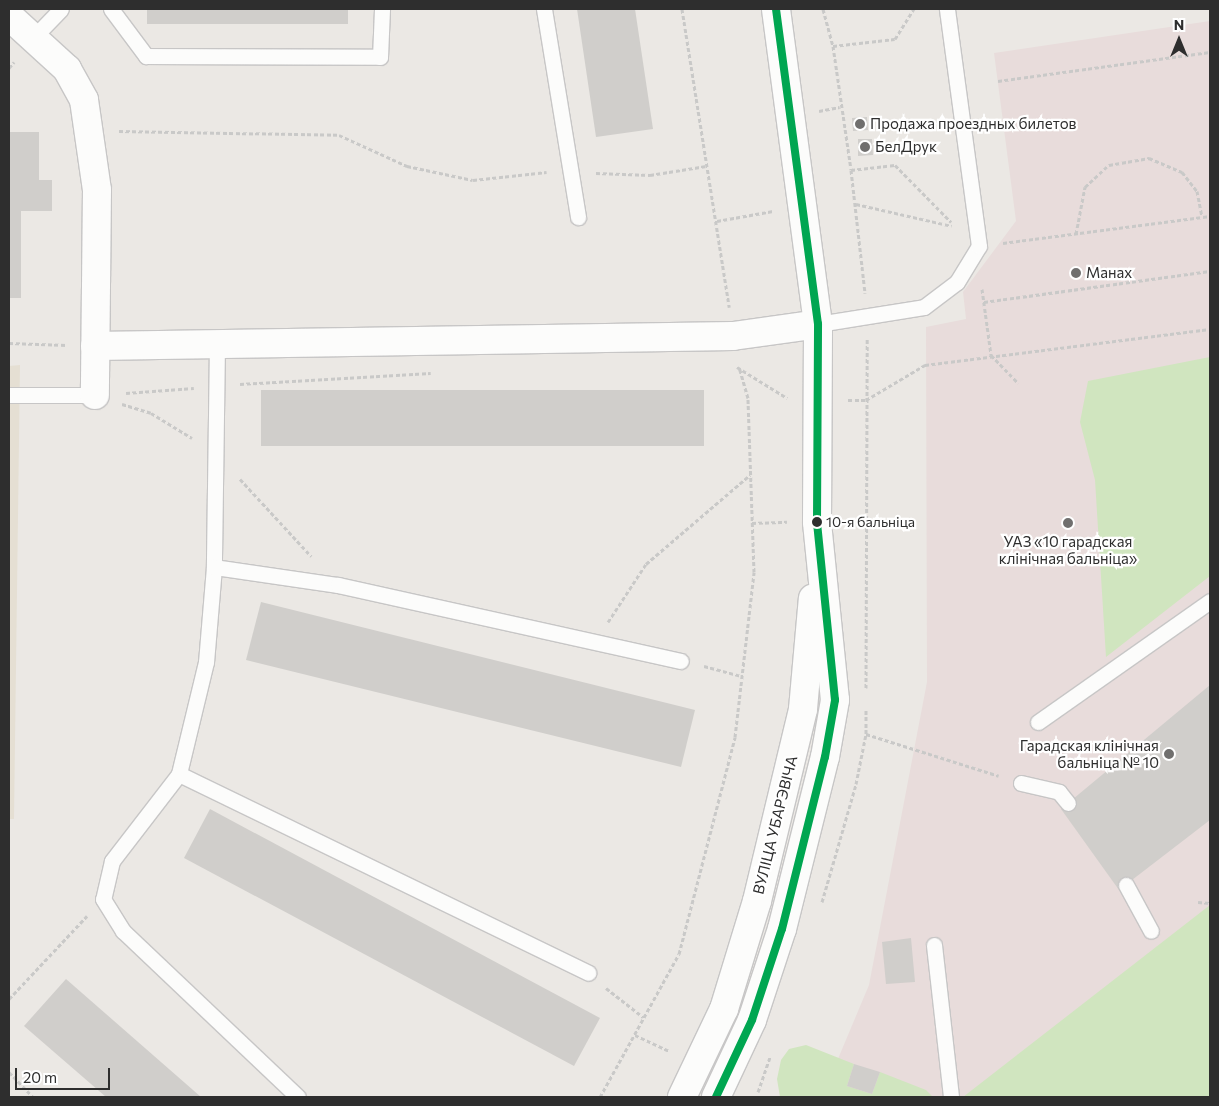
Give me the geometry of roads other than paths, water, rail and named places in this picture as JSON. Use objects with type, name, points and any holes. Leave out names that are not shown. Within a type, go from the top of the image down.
[{"type":"main road","name":"ВУЛІЦА УБАРЭВІЧА","points":[[682,1097],[724,1009],[781,804],[803,709],[818,539],[818,324],[776,9]]},
{"type":"main road","points":[[9,16],[67,68],[84,100],[96,190],[95,395]]},
{"type":"main road","points":[[95,346],[733,336],[818,324]]},
{"type":"main road","name":"ВУЛІЦА УБАРЭВІЧА","points":[[716,1097],[752,1020],[782,929],[825,757],[834,700],[834,670],[818,539]]},
{"type":"lane","points":[[33,38],[61,9]]},
{"type":"lane","points":[[111,9],[146,56],[370,57],[380,57],[382,9]]},
{"type":"lane","points":[[544,9],[568,170],[578,217]]},
{"type":"lane","points":[[818,324],[924,307],[958,282],[979,246],[947,9]]},
{"type":"lane","points":[[217,344],[214,386],[214,567],[206,662],[180,774],[112,861],[103,899],[122,931],[298,1097]]},
{"type":"lane","points":[[9,395],[95,395]]},
{"type":"lane","points":[[214,567],[338,586],[681,661]]},
{"type":"lane","points":[[1038,722],[1210,601]]},
{"type":"lane","points":[[180,774],[588,973]]},
{"type":"lane","points":[[1021,783],[1059,792],[1068,804]]},
{"type":"lane","points":[[1126,885],[1151,931]]},
{"type":"lane","points":[[934,945],[951,1097]]},
{"type":"place","name":"Продажа проездных билетов","points":[[860,124]]},
{"type":"place","name":"БелДрук","points":[[865,147]]},
{"type":"place","name":"Манах","points":[[1076,273]]},
{"type":"place","name":"10-я бальніца","points":[[817,522]]},
{"type":"place","name":"УАЗ «10 гарадская клінічная бальніца»","points":[[1068,523]]},
{"type":"place","name":"Гарадская клінічная бальніца № 10","points":[[1169,754]]}]
